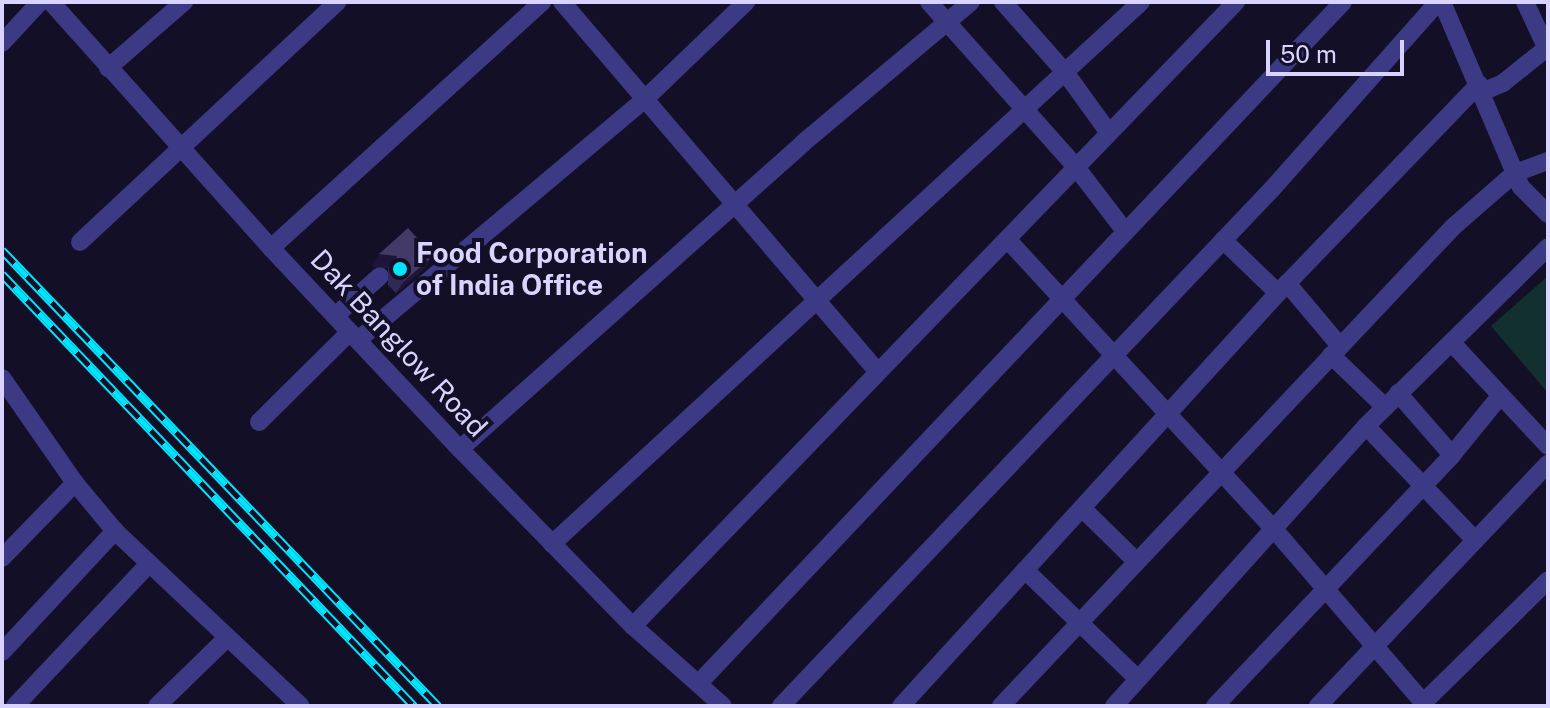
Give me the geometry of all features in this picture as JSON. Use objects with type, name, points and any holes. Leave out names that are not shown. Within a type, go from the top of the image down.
[{"type":"street","points":[[2,43],[40,2]]},
{"type":"street","name":"Dak Banglow Road","points":[[51,2],[271,248],[460,449],[633,626],[723,706]]},
{"type":"street","points":[[108,68],[184,2]]},
{"type":"street","points":[[80,242],[337,2]]},
{"type":"street","points":[[271,248],[542,2]]},
{"type":"street","points":[[562,2],[818,298],[877,371]]},
{"type":"street","points":[[259,422],[354,336],[645,99],[746,2]]},
{"type":"street","points":[[929,2],[1076,167],[1125,231]]},
{"type":"street","points":[[460,449],[736,204],[971,2]]},
{"type":"street","points":[[1003,2],[1065,72],[1109,133]]},
{"type":"street","points":[[552,544],[1141,2]]},
{"type":"street","points":[[699,683],[1343,2]]},
{"type":"street","points":[[781,706],[1223,240],[1440,2],[1481,88],[1515,173],[1548,214]]},
{"type":"street","points":[[901,706],[1283,288],[1481,88],[1503,83],[1547,49],[1525,2]]},
{"type":"street","points":[[633,626],[1230,4]]},
{"type":"street","points":[[1001,706],[1136,561],[1223,475],[1453,227],[1515,173],[1548,161]]},
{"type":"street","points":[[1007,239],[1274,529],[1425,704],[1548,580]]},
{"type":"street","points":[[1223,240],[1283,288],[1385,407]]},
{"type":"street","points":[[1114,706],[1366,426],[1548,247]]},
{"type":"street","points":[[335,316],[380,276]]},
{"type":"street","points":[[1452,343],[1548,446]]},
{"type":"street","points":[[2,378],[75,483],[115,531],[147,566],[301,706]]},
{"type":"street","points":[[1398,393],[1452,455]]},
{"type":"street","points":[[1215,706],[1452,455],[1501,395]]},
{"type":"street","points":[[1366,426],[1475,540]]},
{"type":"street","points":[[1318,706],[1548,464]]},
{"type":"street","points":[[2,558],[75,483]]},
{"type":"street","points":[[1082,508],[1136,561]]},
{"type":"street","points":[[2,652],[115,531]]},
{"type":"street","points":[[15,706],[147,566]]},
{"type":"street","points":[[1025,570],[1138,679]]},
{"type":"street","points":[[157,706],[226,639]]},
{"type":"green space","points":[[1548,276],[1548,393],[1491,326]]},
{"type":"building","points":[[408,228],[433,256],[404,281],[397,273],[397,256],[379,254]]},
{"type":"railway","points":[[2,250],[438,706]]},
{"type":"railway","points":[[2,274],[414,706]]},
{"type":"place","name":"Food Corporation of India Office","points":[[400,269]]}]
